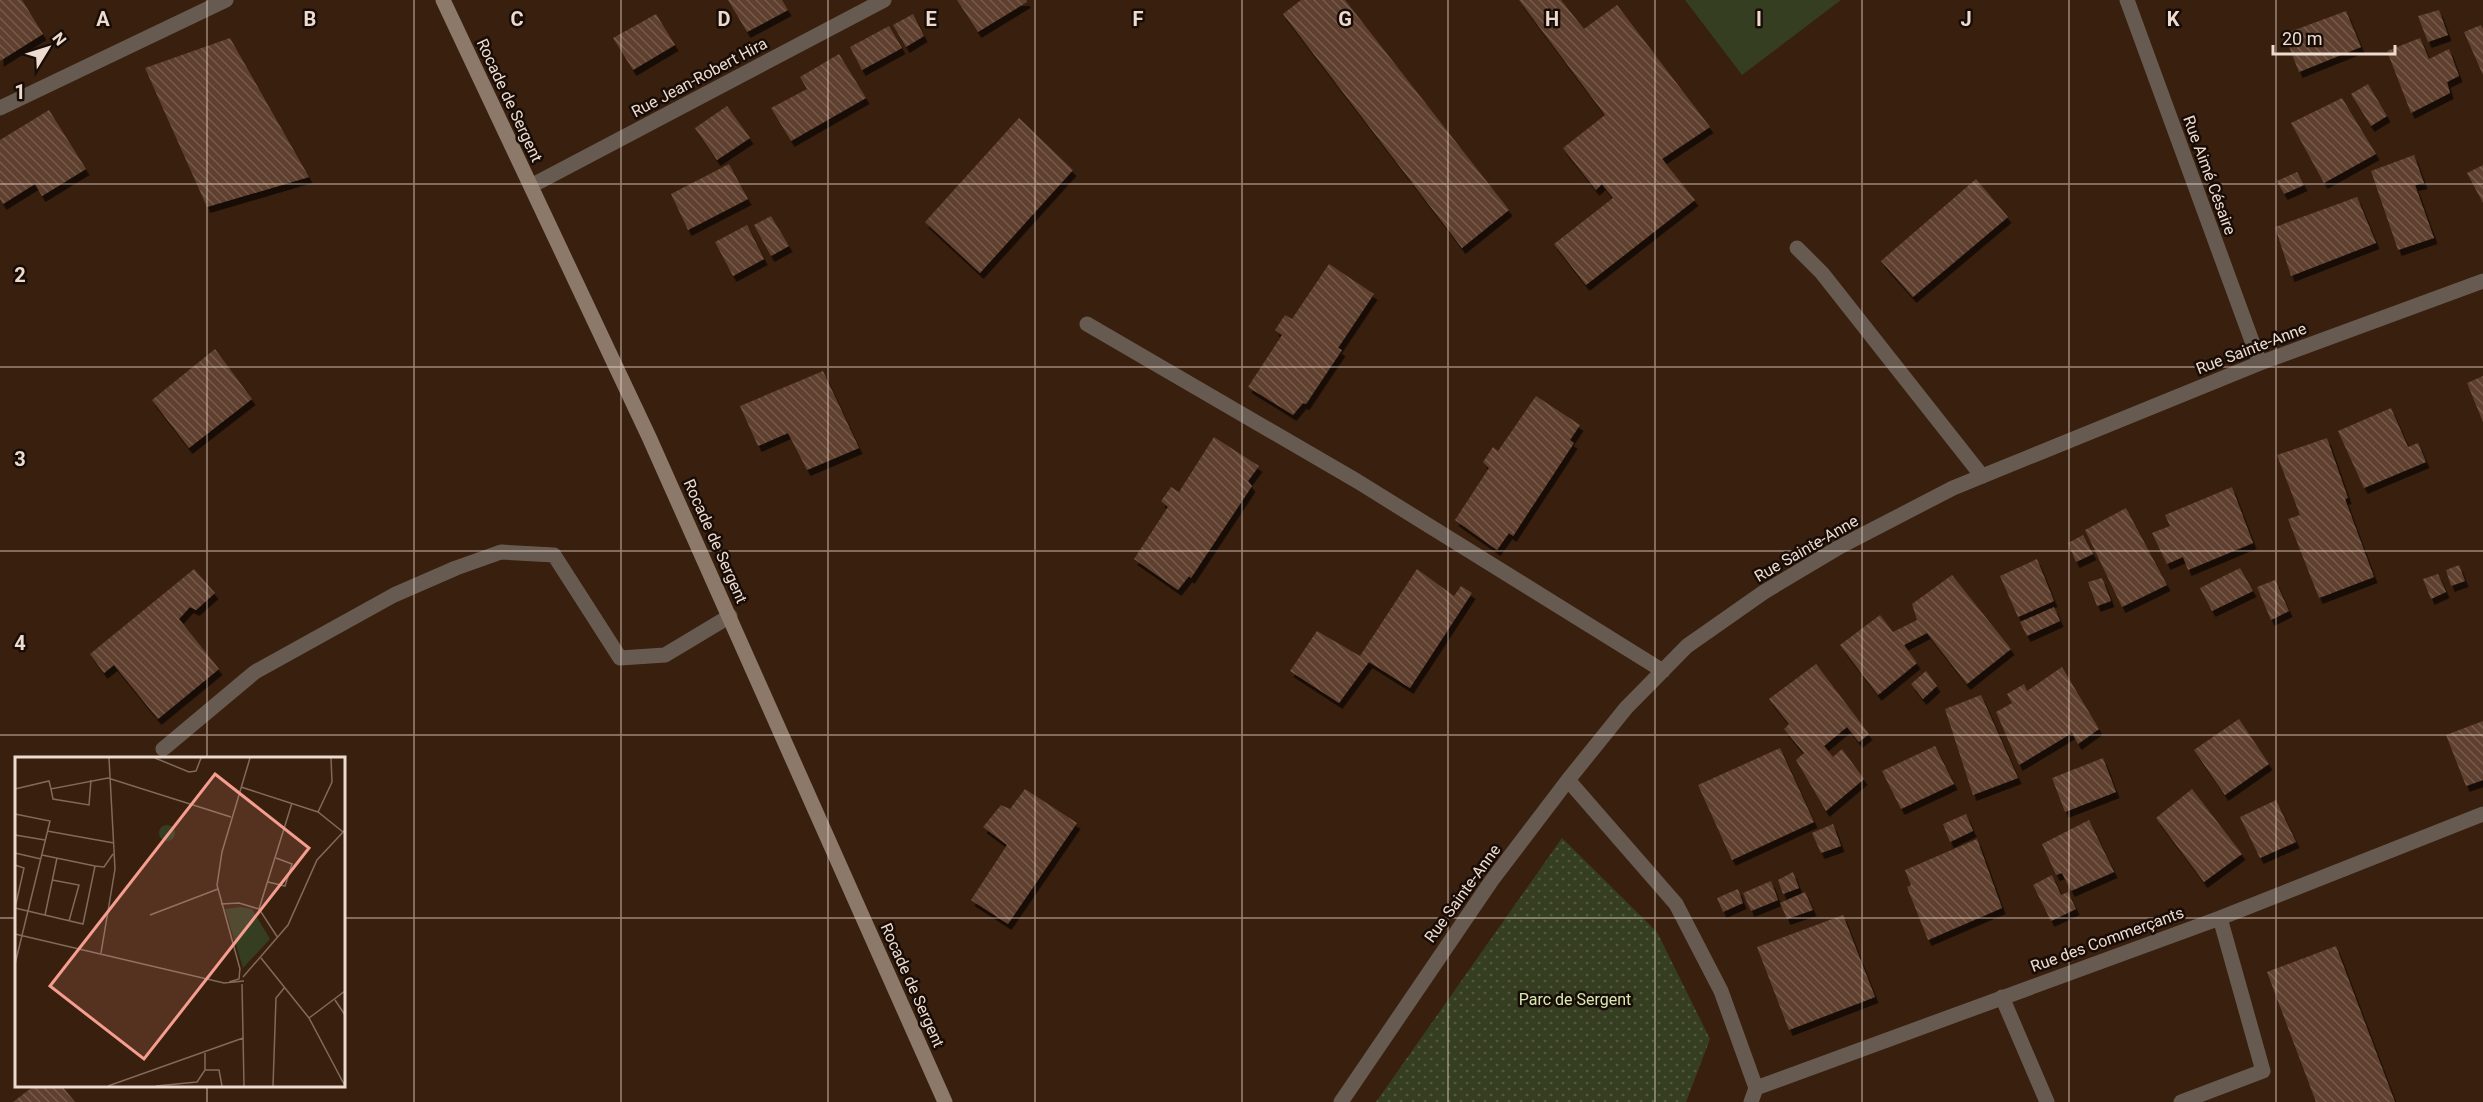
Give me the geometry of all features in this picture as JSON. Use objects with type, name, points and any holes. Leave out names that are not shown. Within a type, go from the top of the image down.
[{"type":"main road","name":"Rocade de Sergent","points":[[443,0],[730,616],[945,1102]]},
{"type":"street","points":[[0,108],[226,0]]},
{"type":"street","name":"Rue Jean-Robert Hira","points":[[531,186],[884,0]]},
{"type":"street","name":"Rue Aimé Césaire","points":[[2127,0],[2260,363]]},
{"type":"street","points":[[1797,248],[1822,273],[1982,476]]},
{"type":"street","name":"Rue Sainte-Anne","points":[[1341,1102],[1492,880],[1626,708],[1687,646],[1764,592],[1841,546],[1982,476],[2260,363],[2483,281]]},
{"type":"street","points":[[1087,324],[1357,481],[1663,671]]},
{"type":"street","points":[[163,749],[255,672],[394,596],[456,568],[501,552],[554,555],[620,658],[665,655],[730,616]]},
{"type":"street","points":[[1568,780],[1676,904],[1721,991],[1753,1095]]},
{"type":"street","name":"Rue des Commerçants","points":[[1753,1095],[2002,997],[2220,918],[2483,814]]},
{"type":"street","points":[[2181,1102],[2263,1071],[2220,918]]},
{"type":"street","points":[[2002,997],[2047,1102]]},
{"type":"green space","points":[[1685,0],[1841,0],[1742,75]]},
{"type":"green space","name":"Parc de Sergent","points":[[1562,838],[1657,932],[1710,1039],[1686,1102],[1376,1102]]},
{"type":"building","points":[[0,0],[22,0],[43,34],[0,61]]},
{"type":"building","points":[[728,0],[782,0],[788,10],[747,32]]},
{"type":"building","points":[[957,0],[1026,0],[1027,2],[978,32]]},
{"type":"building","points":[[1301,0],[1345,0],[1509,210],[1462,248],[1283,14]]},
{"type":"building","points":[[1519,0],[1561,0],[1584,29],[1617,5],[1710,127],[1662,159],[1695,200],[1586,285],[1554,244],[1613,198],[1602,184],[1596,190],[1563,148],[1605,115]]},
{"type":"building","points":[[2439,10],[2448,35],[2428,42],[2418,16]]},
{"type":"building","points":[[2346,11],[2361,47],[2299,72],[2284,34]]},
{"type":"building","points":[[656,14],[675,45],[633,70],[613,38]]},
{"type":"building","points":[[913,14],[924,36],[906,47],[893,25]]},
{"type":"building","points":[[2481,25],[2483,29],[2483,75],[2464,32]]},
{"type":"building","points":[[889,26],[902,48],[862,70],[850,47]]},
{"type":"building","points":[[230,38],[309,177],[207,207],[145,68]]},
{"type":"building","points":[[2420,38],[2429,59],[2449,49],[2459,76],[2447,82],[2450,93],[2411,113],[2387,51]]},
{"type":"building","points":[[839,54],[866,98],[791,141],[771,108],[807,89],[800,77]]},
{"type":"building","points":[[2368,84],[2387,116],[2371,126],[2351,94]]},
{"type":"building","points":[[2342,98],[2376,154],[2324,183],[2291,123]]},
{"type":"building","points":[[727,106],[750,138],[717,160],[695,128]]},
{"type":"building","points":[[49,110],[86,169],[42,196],[35,184],[3,204],[0,199],[0,140]]},
{"type":"building","points":[[1019,118],[1073,170],[980,273],[925,222]]},
{"type":"building","points":[[2414,155],[2424,183],[2415,185],[2434,238],[2398,250],[2371,171]]},
{"type":"building","points":[[729,164],[748,199],[688,230],[671,194]]},
{"type":"building","points":[[2483,165],[2483,203],[2467,173]]},
{"type":"building","points":[[2297,172],[2304,185],[2284,194],[2277,181]]},
{"type":"building","points":[[1976,179],[2008,217],[1913,297],[1881,261]]},
{"type":"building","points":[[2357,197],[2376,243],[2291,276],[2275,227]]},
{"type":"building","points":[[771,216],[789,246],[771,256],[754,225]]},
{"type":"building","points":[[747,225],[764,259],[733,276],[715,242]]},
{"type":"building","points":[[1329,264],[1374,294],[1338,348],[1342,350],[1306,404],[1303,403],[1293,415],[1248,387],[1282,335],[1275,330],[1285,315],[1292,319]]},
{"type":"building","points":[[215,349],[252,399],[189,448],[152,400]]},
{"type":"building","points":[[823,371],[859,448],[807,470],[788,433],[758,446],[740,406]]},
{"type":"building","points":[[2483,376],[2483,422],[2467,383]]},
{"type":"building","points":[[1536,396],[1580,425],[1570,440],[1574,443],[1513,536],[1509,533],[1497,550],[1455,520],[1489,468],[1483,462],[1493,447],[1498,451]]},
{"type":"building","points":[[2391,408],[2408,447],[2418,443],[2426,462],[2364,488],[2338,431]]},
{"type":"building","points":[[1214,437],[1259,466],[1248,481],[1252,486],[1191,578],[1189,576],[1178,590],[1134,559],[1168,507],[1161,501],[1171,487],[1179,492]]},
{"type":"building","points":[[2327,438],[2348,498],[2345,499],[2374,577],[2319,598],[2288,519],[2300,515],[2277,455]]},
{"type":"building","points":[[2232,487],[2253,543],[2188,570],[2183,557],[2167,564],[2152,533],[2170,526],[2165,515]]},
{"type":"building","points":[[2126,508],[2167,585],[2122,607],[2085,530]]},
{"type":"building","points":[[2083,535],[2093,554],[2076,562],[2068,543]]},
{"type":"building","points":[[2037,559],[2054,601],[2018,617],[2000,576]]},
{"type":"building","points":[[2459,565],[2465,581],[2451,586],[2446,570]]},
{"type":"building","points":[[2240,568],[2253,591],[2212,611],[2200,588]]},
{"type":"building","points":[[194,569],[215,593],[196,610],[190,607],[179,619],[219,669],[158,719],[114,665],[104,673],[90,654]]},
{"type":"building","points":[[1417,569],[1454,596],[1461,586],[1472,593],[1410,688],[1369,662],[1339,703],[1290,671],[1317,631],[1360,656]]},
{"type":"building","points":[[2438,574],[2446,592],[2431,599],[2423,579]]},
{"type":"building","points":[[1952,575],[2011,649],[1967,684],[1927,633],[1904,645],[1917,663],[1878,695],[1840,645],[1880,615],[1893,632],[1917,620],[1912,604]]},
{"type":"building","points":[[2102,578],[2111,601],[2097,606],[2088,582]]},
{"type":"building","points":[[2275,580],[2289,611],[2271,620],[2257,587]]},
{"type":"building","points":[[2054,607],[2060,621],[2027,636],[2020,622]]},
{"type":"building","points":[[1816,664],[1869,734],[1859,742],[1847,727],[1824,746],[1833,757],[1842,749],[1864,779],[1826,811],[1796,760],[1804,753],[1784,729],[1789,724],[1769,699]]},
{"type":"building","points":[[2062,667],[2099,729],[2078,744],[2072,733],[2019,765],[1996,712],[2012,703],[2007,694],[2024,684],[2027,691]]},
{"type":"building","points":[[1926,671],[1937,686],[1923,699],[1911,684]]},
{"type":"building","points":[[1981,695],[2018,778],[1973,795],[1945,709]]},
{"type":"building","points":[[2239,719],[2269,764],[2225,795],[2194,750]]},
{"type":"building","points":[[2483,721],[2483,780],[2466,786],[2446,735]]},
{"type":"building","points":[[1935,746],[1954,784],[1901,809],[1882,771]]},
{"type":"building","points":[[1780,748],[1814,822],[1732,860],[1698,785]]},
{"type":"building","points":[[2103,758],[2116,792],[2065,812],[2052,778]]},
{"type":"building","points":[[1025,789],[1077,823],[1008,924],[971,900],[1007,845],[983,827],[1001,805],[1010,809]]},
{"type":"building","points":[[2192,789],[2242,854],[2204,882],[2156,818]]},
{"type":"building","points":[[2276,800],[2296,842],[2260,858],[2240,817]]},
{"type":"building","points":[[1966,814],[1973,831],[1950,842],[1943,824]]},
{"type":"building","points":[[2089,820],[2114,872],[2071,891],[2062,873],[2056,875],[2042,844]]},
{"type":"building","points":[[1833,824],[1841,846],[1821,853],[1812,833]]},
{"type":"building","points":[[1977,839],[2002,908],[1928,940],[1907,887],[1911,885],[1905,870]]},
{"type":"building","points":[[1793,872],[1799,888],[1783,894],[1778,880]]},
{"type":"building","points":[[2052,875],[2061,895],[2068,892],[2076,909],[2051,921],[2033,885]]},
{"type":"building","points":[[1771,881],[1778,900],[1751,911],[1743,893]]},
{"type":"building","points":[[1738,889],[1743,903],[1723,912],[1717,898]]},
{"type":"building","points":[[1805,892],[1813,910],[1787,919],[1780,903]]},
{"type":"building","points":[[1843,915],[1875,997],[1789,1030],[1757,947]]},
{"type":"building","points":[[2336,946],[2395,1102],[2316,1102],[2267,972]]},
{"type":"building","points":[[33,1087],[63,1087],[75,1102],[13,1102]]}]
